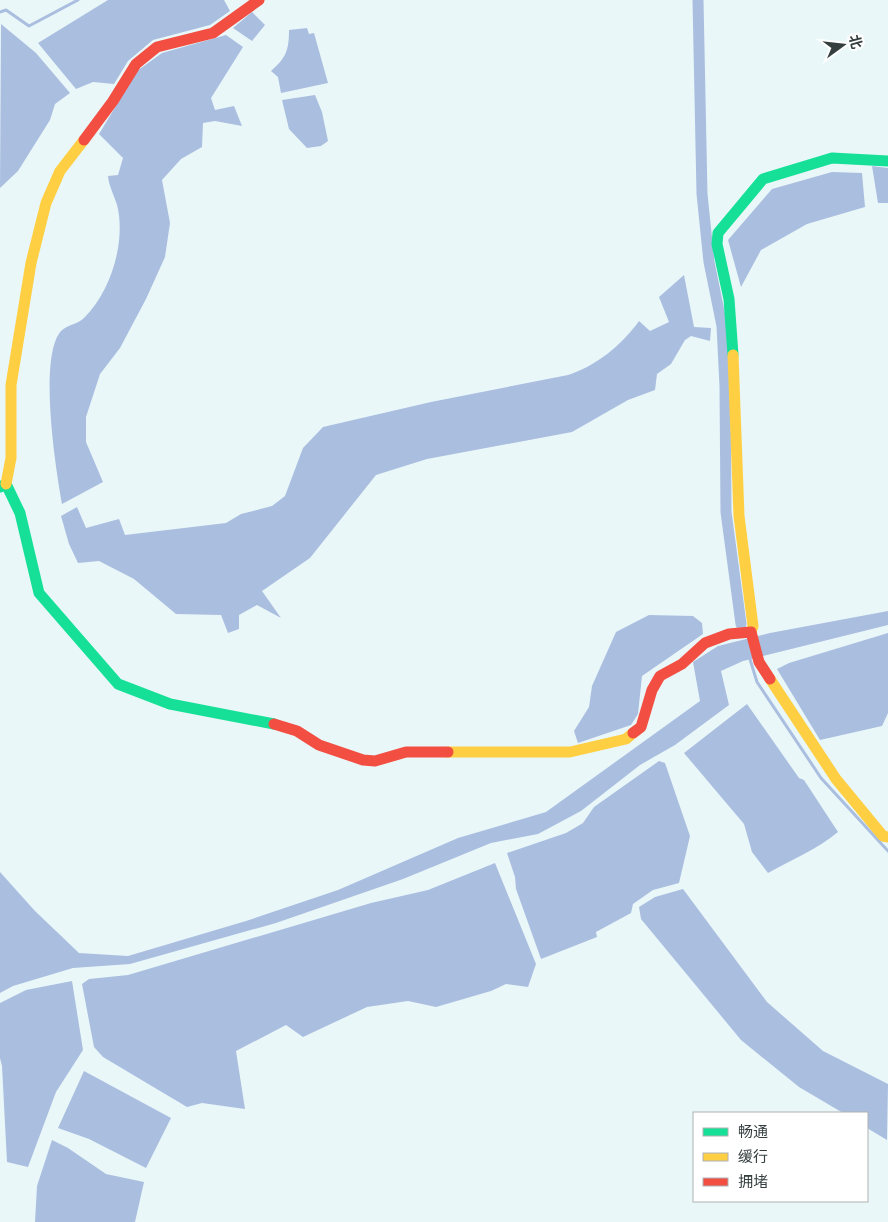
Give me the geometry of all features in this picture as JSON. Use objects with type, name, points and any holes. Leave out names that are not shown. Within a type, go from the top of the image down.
[{"type":"street","points":[[259,0],[213,33],[157,47],[136,64],[113,101],[60,171],[46,203],[31,263],[11,386],[11,458],[3,486],[20,512],[38,593],[118,684],[170,704],[282,725],[297,731],[318,745],[363,760],[375,761],[406,752],[570,752],[626,739],[641,727],[652,690],[660,676],[682,664],[704,643],[729,634],[751,632]]},
{"type":"street","points":[[888,161],[832,158],[763,179],[718,233],[717,244],[729,299],[734,345],[739,516],[753,626],[751,632],[759,662],[836,779],[883,836],[888,837]]},
{"type":"water","points":[[108,0],[224,0],[230,11],[210,25],[153,40],[128,61],[114,84],[93,82],[76,89],[38,43]]},
{"type":"water","points":[[252,12],[265,25],[252,41],[233,28]]},
{"type":"water","points":[[1,24],[36,53],[70,93],[55,104],[50,120],[18,171],[0,188]]},
{"type":"water","points":[[307,28],[309,34],[314,33],[328,83],[281,93],[278,77],[271,71],[286,53],[289,30]]},
{"type":"water","points":[[226,35],[243,47],[211,98],[215,110],[234,106],[242,126],[215,121],[203,123],[202,147],[181,159],[162,180],[170,223],[165,257],[146,299],[120,348],[100,374],[86,417],[86,442],[103,482],[62,504],[51,415],[51,364],[54,345],[61,331],[84,318],[101,295],[113,268],[119,238],[120,223],[118,209],[108,176],[118,175],[123,158],[99,134],[137,71],[162,53]]},
{"type":"water","points":[[315,95],[322,112],[328,141],[321,146],[307,148],[289,129],[282,100]]},
{"type":"water","points":[[872,166],[888,168],[888,203],[878,203]]},
{"type":"water","points":[[832,172],[862,173],[865,207],[807,224],[761,250],[741,287],[728,240],[772,189]]},
{"type":"water","points":[[684,275],[694,327],[711,328],[710,341],[691,336],[685,340],[671,364],[657,374],[655,390],[628,400],[572,432],[427,459],[376,475],[310,558],[262,591],[281,618],[257,605],[239,615],[239,629],[228,633],[221,615],[176,614],[134,579],[99,561],[78,563],[69,544],[61,516],[77,507],[86,528],[119,519],[125,535],[226,523],[241,514],[272,506],[285,496],[303,448],[323,427],[431,402],[568,375],[578,371],[608,354],[639,321],[650,331],[669,322],[659,297]]},
{"type":"water","points":[[888,611],[888,625],[743,661],[721,671],[729,705],[675,745],[640,765],[581,811],[538,834],[491,843],[403,879],[276,923],[130,964],[73,968],[13,986],[0,993],[0,872],[35,911],[79,953],[128,956],[246,921],[338,890],[458,838],[546,812],[700,701],[693,662],[718,646],[770,633]]},
{"type":"water","points":[[649,615],[693,616],[702,623],[703,634],[642,676],[638,714],[631,725],[578,743],[574,731],[589,707],[592,686],[616,632]]},
{"type":"water","points":[[888,633],[888,713],[882,726],[820,740],[777,669],[789,663]]},
{"type":"water","points":[[747,704],[799,778],[804,780],[838,832],[813,849],[768,873],[752,852],[744,824],[684,753]]},
{"type":"water","points":[[659,761],[665,763],[690,836],[679,883],[653,890],[633,904],[631,913],[596,932],[597,937],[541,959],[516,889],[515,877],[507,853],[566,833],[583,823],[594,807]]},
{"type":"water","points":[[495,863],[536,964],[528,987],[506,984],[491,991],[436,1007],[408,1001],[367,1007],[303,1037],[286,1025],[236,1051],[245,1109],[202,1103],[187,1107],[103,1057],[94,1047],[82,984],[89,979],[128,975],[371,903],[428,890]]},
{"type":"water","points":[[683,889],[767,1002],[823,1051],[888,1084],[887,1140],[868,1129],[868,1112],[841,1112],[799,1087],[741,1040],[641,919],[639,907],[655,897]]},
{"type":"water","points":[[72,981],[83,1050],[56,1092],[28,1167],[7,1162],[0,1058],[0,1003],[26,990]]},
{"type":"water","points":[[84,1071],[171,1118],[146,1168],[89,1139],[58,1128]]},
{"type":"water","points":[[52,1140],[68,1148],[106,1174],[144,1182],[135,1222],[35,1222],[37,1186]]},
{"type":"waterway","points":[[0,12],[6,10],[29,26],[78,0]]},
{"type":"waterway","points":[[698,0],[702,194],[709,262],[722,326],[725,386],[726,512],[741,624]]},
{"type":"waterway","points":[[749,656],[757,682],[821,778],[888,851]]},
{"type":"traffic: fast","points":[[733,355],[729,299],[717,244],[718,233],[763,179],[832,158],[888,161]]},
{"type":"traffic: fast","points":[[0,487],[6,484],[20,513],[39,593],[118,684],[170,704],[274,724]]},
{"type":"traffic: slow","points":[[6,484],[11,458],[11,385],[31,263],[46,203],[60,171],[84,140]]},
{"type":"traffic: slow","points":[[733,355],[739,516],[753,626],[751,632]]},
{"type":"traffic: slow","points":[[770,679],[836,779],[883,836],[888,837]]},
{"type":"traffic: slow","points":[[448,752],[570,752],[626,739],[633,733]]},
{"type":"traffic: jam","points":[[84,140],[113,101],[136,64],[157,47],[213,33],[259,0]]},
{"type":"traffic: jam","points":[[633,733],[641,727],[652,690],[660,676],[682,664],[705,643],[729,634],[751,632],[759,662],[770,679]]},
{"type":"traffic: jam","points":[[274,724],[297,731],[319,745],[363,760],[375,761],[406,752],[448,752]]}]
